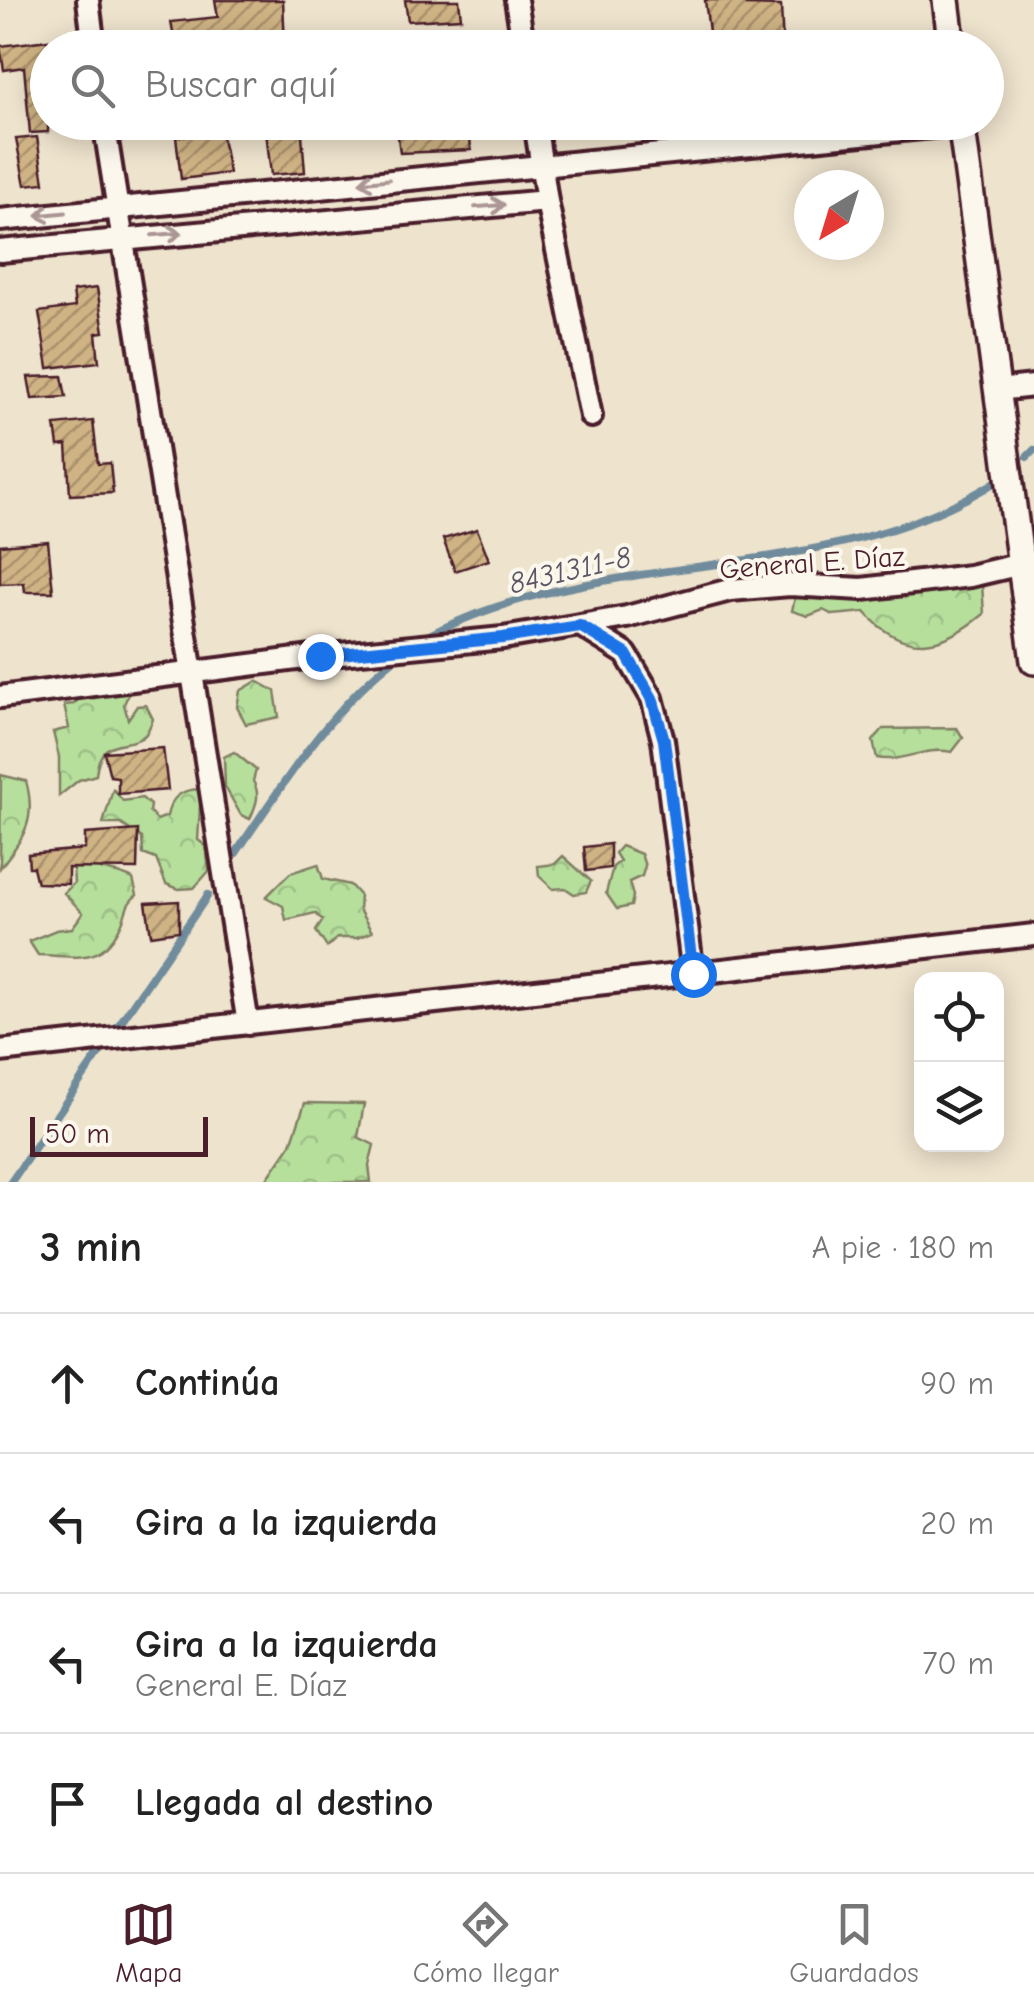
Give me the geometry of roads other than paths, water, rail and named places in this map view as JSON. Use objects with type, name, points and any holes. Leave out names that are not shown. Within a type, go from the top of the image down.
[{"type":"street","points":[[88,0],[92,30]]},
{"type":"street","points":[[516,0],[521,30]]},
{"type":"street","points":[[946,0],[950,30]]},
{"type":"street","points":[[107,140],[248,1024]]},
{"type":"street","points":[[538,140],[591,416]]},
{"type":"street","points":[[0,220],[787,140]]},
{"type":"street","points":[[964,140],[997,390],[1027,561],[1034,661]]},
{"type":"street","points":[[0,251],[547,201]]},
{"type":"street","points":[[997,390],[1034,386]]},
{"type":"street","name":"General E. Díaz","points":[[0,697],[320,656],[503,638],[627,617],[730,590],[790,584],[862,589],[970,576],[1027,561]]},
{"type":"street","points":[[580,626],[626,654],[652,698],[664,740],[693,974]]},
{"type":"street","points":[[0,1052],[1034,936]]},
{"type":"waterway","name":"8431311-8","points":[[1027,457],[1034,450]]},
{"type":"waterway","name":"8431311-8","points":[[420,640],[490,609],[563,589],[790,553],[865,537],[936,513],[1003,477]]},
{"type":"waterway","name":"8431311-8","points":[[236,853],[331,721],[401,654]]},
{"type":"waterway","name":"8431311-8","points":[[11,1182],[208,895]]}]
